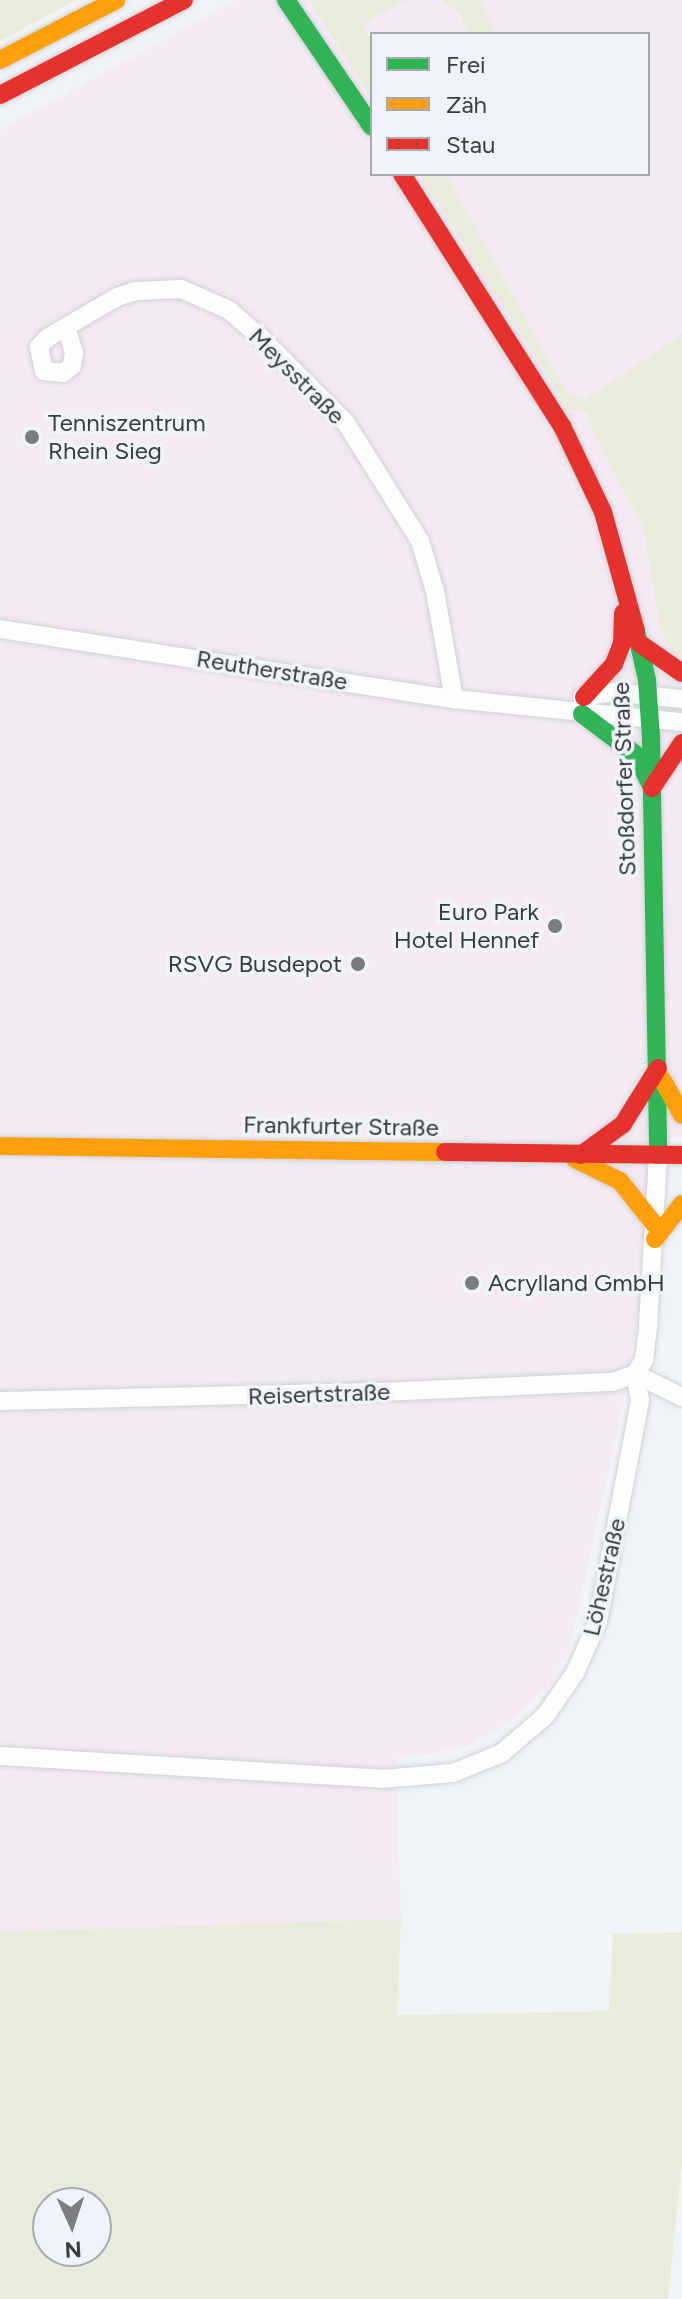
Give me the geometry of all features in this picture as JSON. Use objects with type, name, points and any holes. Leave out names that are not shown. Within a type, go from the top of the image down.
[{"type":"main road","points":[[0,60],[116,0]]},
{"type":"main road","points":[[0,95],[184,0]]},
{"type":"main road","points":[[290,5],[370,124]]},
{"type":"main road","name":"Stoßdorfer Straße","points":[[403,176],[562,426],[603,512],[624,578],[639,643],[649,720],[658,1155]]},
{"type":"main road","points":[[624,578],[622,643],[602,683],[583,706],[635,754],[652,788],[682,743]]},
{"type":"main road","points":[[639,643],[682,673]]},
{"type":"main road","points":[[658,1068],[669,1100],[682,1115]]},
{"type":"main road","points":[[572,1155],[623,1124],[658,1068]]},
{"type":"main road","name":"Frankfurter Straße","points":[[0,1146],[682,1155]]},
{"type":"main road","points":[[572,1155],[620,1181],[655,1232],[677,1218],[682,1204]]},
{"type":"street","name":"Meysstraße","points":[[66,327],[117,297],[163,288],[181,289],[229,310],[258,335],[346,423],[420,541],[435,591],[454,699]]},
{"type":"street","name":"Reutherstraße","points":[[0,629],[454,699],[544,707],[583,706],[649,720],[682,722]]},
{"type":"street","name":"Reutherstraße","points":[[583,706],[613,692],[682,699]]},
{"type":"street","name":"Löhestraße","points":[[0,1756],[382,1779],[453,1773],[502,1753],[545,1716],[575,1673],[598,1621],[640,1400],[635,1374],[644,1360],[658,1155]]},
{"type":"street","points":[[635,1374],[682,1397]]},
{"type":"street","name":"Reisertstraße","points":[[0,1401],[433,1390],[613,1382],[635,1374]]},
{"type":"shaded area","points":[[236,0],[682,0],[682,1138],[667,1138],[621,1417],[569,1649],[552,1681],[514,1720],[465,1747],[396,1759],[401,1919],[0,1932],[0,130]]},
{"type":"green space","points":[[0,0],[77,0],[0,41]]},
{"type":"green space","points":[[309,0],[406,0],[362,25],[370,39],[370,96]]},
{"type":"green space","points":[[443,0],[480,0],[496,31],[467,32],[459,14]]},
{"type":"green space","points":[[421,176],[447,176],[567,393],[585,400],[682,334],[682,655],[673,653],[660,627],[643,527],[591,428],[587,412],[569,410]]},
{"type":"green space","points":[[401,1919],[397,2015],[609,2011],[613,1934],[682,1932],[682,2162],[668,2299],[0,2299],[0,1932]]},
{"type":"traffic: fast","points":[[286,0],[370,124]]},
{"type":"traffic: fast","points":[[636,631],[647,680],[651,737],[658,1155]]},
{"type":"traffic: fast","points":[[582,714],[635,754],[650,784]]},
{"type":"traffic: slow","points":[[0,60],[116,0]]},
{"type":"traffic: slow","points":[[662,1079],[682,1115]]},
{"type":"traffic: slow","points":[[0,1146],[445,1152]]},
{"type":"traffic: slow","points":[[575,1159],[620,1181],[655,1225]]},
{"type":"traffic: slow","points":[[655,1239],[682,1204]]},
{"type":"traffic: jam","points":[[0,95],[184,0]]},
{"type":"traffic: jam","points":[[403,176],[562,426],[603,512],[636,631]]},
{"type":"traffic: jam","points":[[584,697],[614,664],[622,643],[623,613]]},
{"type":"traffic: jam","points":[[639,643],[682,673]]},
{"type":"traffic: jam","points":[[652,788],[682,743]]},
{"type":"traffic: jam","points":[[581,1155],[623,1124],[658,1068]]},
{"type":"traffic: jam","points":[[445,1152],[682,1155]]},
{"type":"place","name":"Tenniszentrum Rhein Sieg","points":[[32,437]]},
{"type":"place","name":"Euro Park Hotel Hennef","points":[[555,926]]},
{"type":"place","name":"RSVG Busdepot","points":[[358,964]]},
{"type":"place","name":"Acrylland GmbH","points":[[472,1283]]}]
